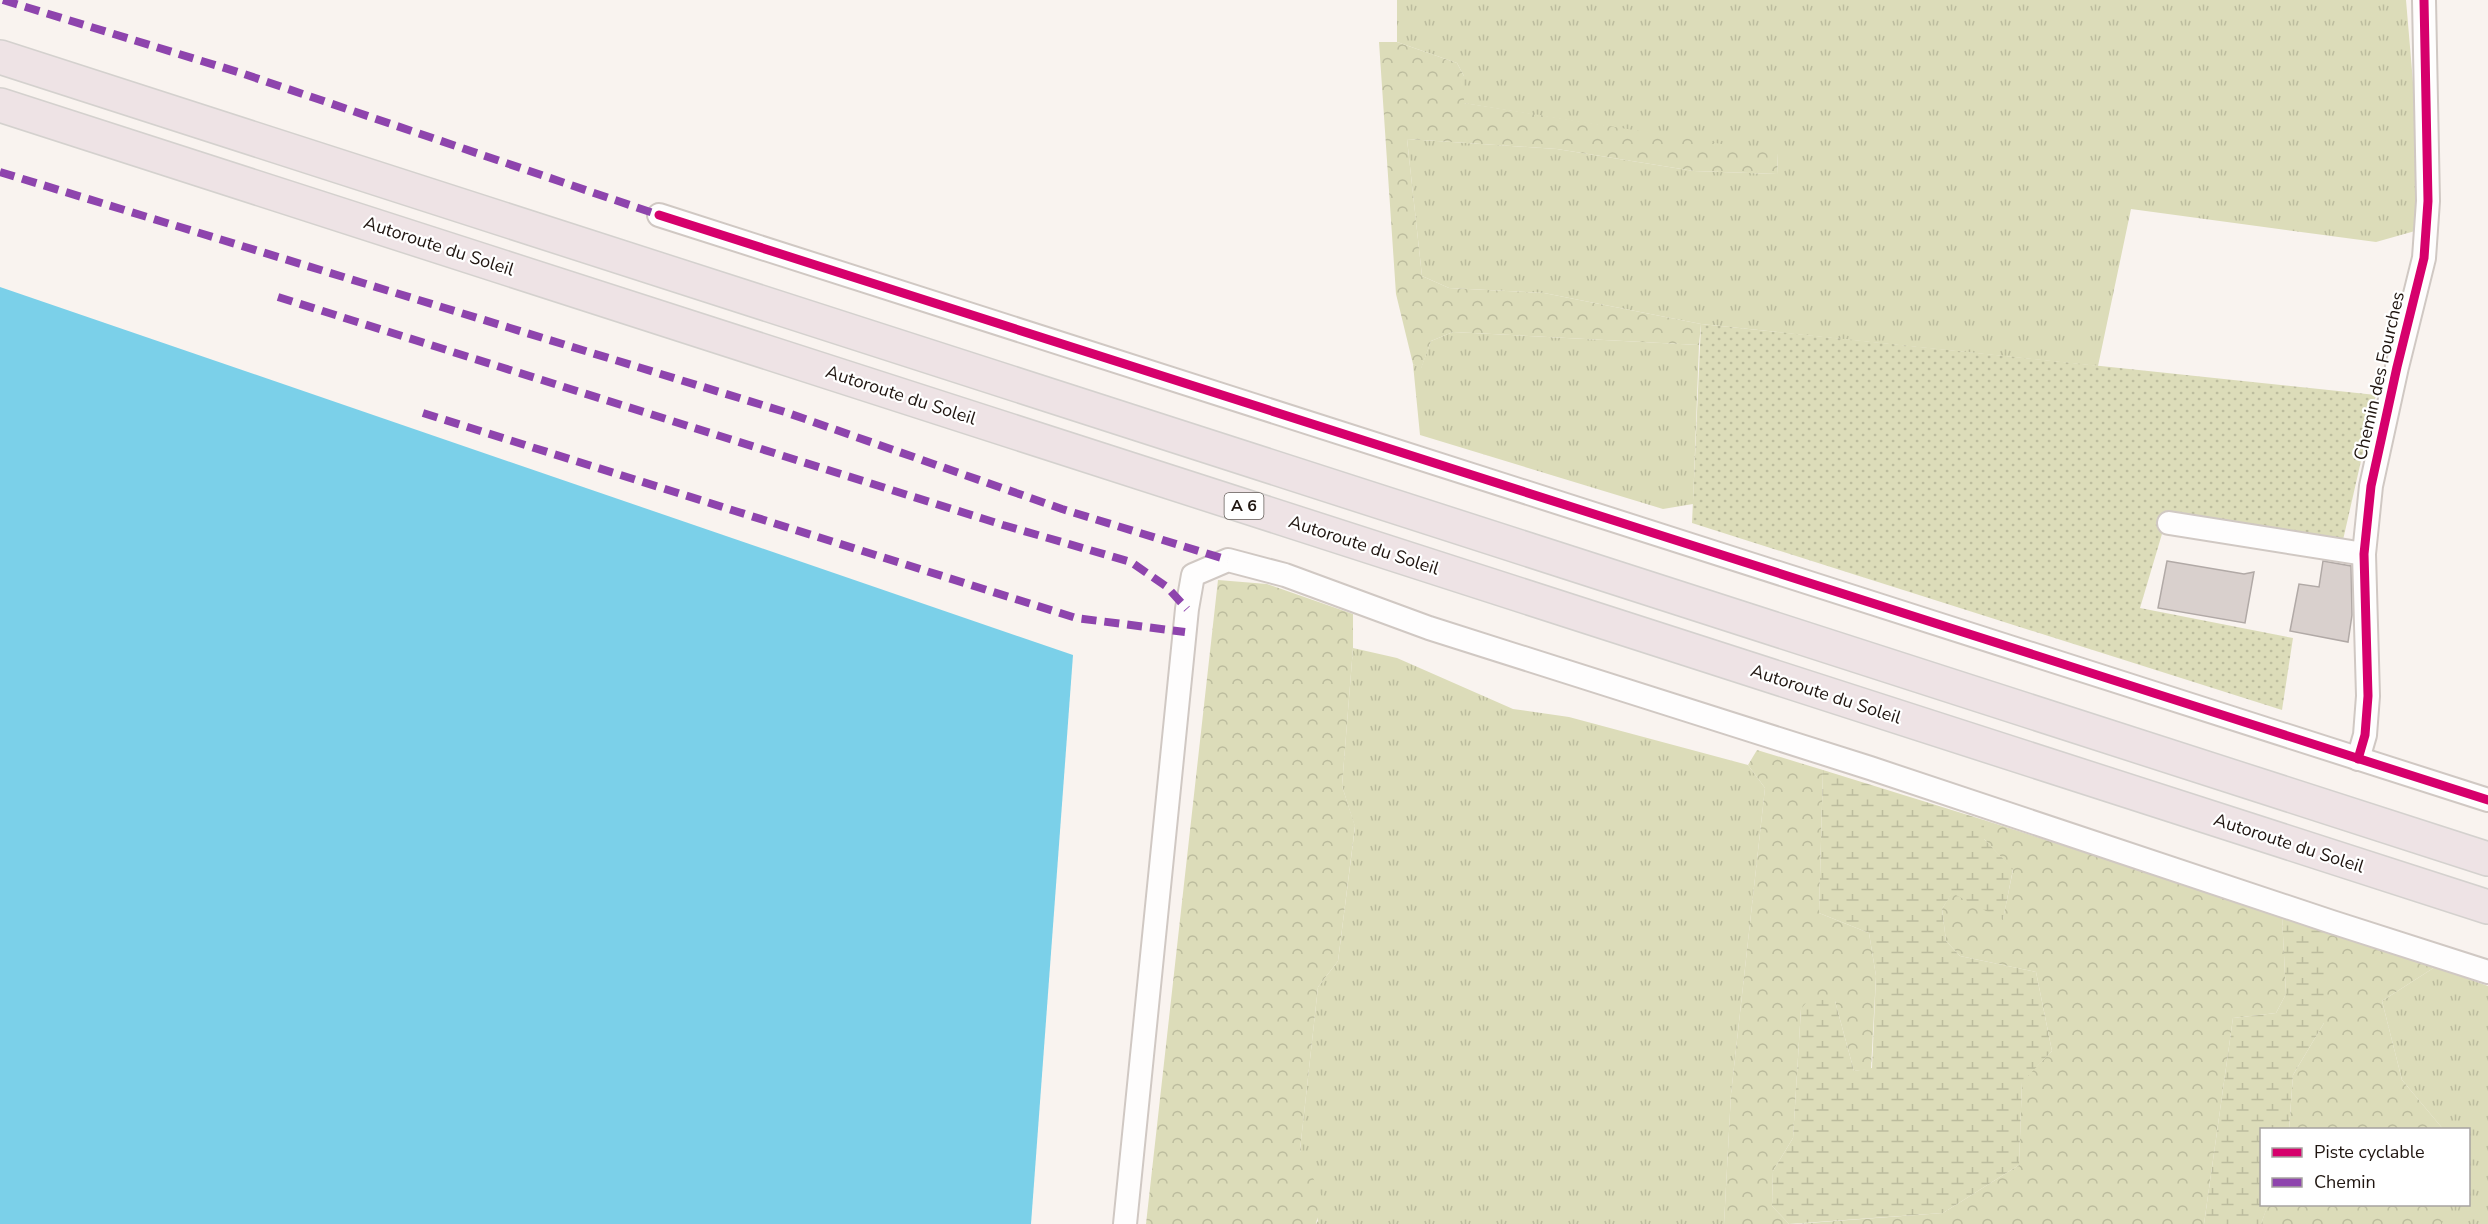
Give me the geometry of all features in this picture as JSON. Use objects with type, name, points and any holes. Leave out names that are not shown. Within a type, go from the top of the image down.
[{"type":"highway","points":[[0,57],[2488,859]]},
{"type":"highway","name":"Autoroute du Soleil","points":[[0,105],[2488,907]]},
{"type":"street","name":"Chemin des Fourches","points":[[2361,748],[2368,696],[2364,554],[2371,486],[2424,258],[2428,201],[2424,0]]},
{"type":"street","points":[[659,215],[2361,748],[2488,800]]},
{"type":"street","points":[[2169,523],[2364,554]]},
{"type":"street","points":[[1125,1224],[1187,609],[1193,575],[1228,561],[1285,575],[1429,628],[1870,768],[2488,972]]},
{"type":"green space","points":[[1397,0],[2406,0],[2418,141],[2415,231],[2376,242],[2131,209],[2098,366],[1701,324],[1544,293],[1449,288],[1422,276],[1407,139],[1557,149],[1694,171],[1777,174],[1778,154],[1463,103],[1464,76],[1457,63],[1397,42]]},
{"type":"green space","points":[[1379,42],[1397,42],[1457,63],[1464,76],[1464,103],[1778,153],[1777,174],[1694,171],[1557,149],[1407,139],[1422,276],[1449,288],[1544,293],[1701,324],[1699,345],[1453,332],[1431,341],[1421,369],[1413,364],[1396,294]]},
{"type":"green space","points":[[1701,324],[2376,395],[2343,540],[2167,517],[2140,608],[2293,638],[2282,710],[1692,523]]},
{"type":"green space","points":[[1453,332],[1699,345],[1693,504],[1663,509],[1420,435],[1413,364],[1421,368],[1431,341]]},
{"type":"green space","points":[[1218,580],[1267,584],[1353,614],[1353,648],[1342,786],[1355,826],[1338,961],[1318,987],[1300,1150],[1322,1197],[1316,1224],[1146,1224]]},
{"type":"green space","points":[[1353,648],[1397,658],[1513,709],[1569,717],[1748,765],[1765,788],[1731,1094],[1724,1224],[1316,1224],[1318,1221],[1300,1150],[1318,987],[1338,961],[1355,827],[1342,786]]},
{"type":"green space","points":[[1757,750],[1823,770],[1819,913],[1869,933],[1876,976],[1871,1069],[1854,1071],[1835,1001],[1801,1009],[1793,1138],[1773,1171],[1772,1206],[1789,1224],[1724,1224],[1731,1094],[1765,788],[1748,765]]},
{"type":"green space","points":[[1823,770],[1984,820],[1984,839],[2013,869],[2003,920],[1952,893],[1942,909],[1946,941],[1960,956],[2036,972],[2052,1051],[2022,1082],[2019,1165],[1943,1213],[1789,1224],[1772,1206],[1773,1171],[1793,1138],[1801,1009],[1809,999],[1835,1001],[1854,1071],[1872,1068],[1876,976],[1869,933],[1819,913]]},
{"type":"green space","points":[[1984,820],[2282,916],[2286,994],[2276,1013],[2233,1018],[2204,1224],[1795,1224],[1943,1213],[2019,1165],[2022,1081],[2052,1051],[2036,972],[1960,956],[1946,941],[1942,909],[1952,892],[2003,919],[2013,870],[1984,839]]},
{"type":"green space","points":[[2282,916],[2324,929],[2324,1023],[2293,1075],[2289,1128],[2260,1128],[2260,1206],[2268,1206],[2261,1224],[2204,1224],[2233,1018],[2276,1013],[2286,994]]},
{"type":"green space","points":[[2324,929],[2435,967],[2382,1001],[2402,1080],[2442,1128],[2289,1128],[2293,1075],[2324,1023]]},
{"type":"green space","points":[[2435,967],[2488,986],[2488,1224],[2441,1224],[2441,1206],[2470,1206],[2470,1128],[2442,1128],[2402,1080],[2382,1001]]},
{"type":"green space","points":[[2267,1206],[2441,1206],[2441,1224],[2261,1224]]},
{"type":"water","points":[[0,287],[1073,655],[1031,1224],[0,1224]]},
{"type":"building","points":[[2167,561],[2244,574],[2254,572],[2245,623],[2158,608]]},
{"type":"building","points":[[2323,561],[2351,566],[2352,615],[2348,642],[2290,631],[2299,584],[2319,587]]},
{"type":"marked path","points":[[3,0],[241,73],[659,215]]},
{"type":"marked path","points":[[0,172],[785,412],[1062,509],[1228,560]]},
{"type":"marked path","points":[[278,297],[1003,525],[1131,562],[1167,587],[1187,609]]},
{"type":"marked path","points":[[423,413],[1076,618],[1185,632]]},
{"type":"cycle path","points":[[2358,759],[2365,735],[2368,696],[2364,554],[2371,486],[2424,258],[2428,201],[2424,0]]},
{"type":"cycle path","points":[[659,215],[2488,800]]}]
